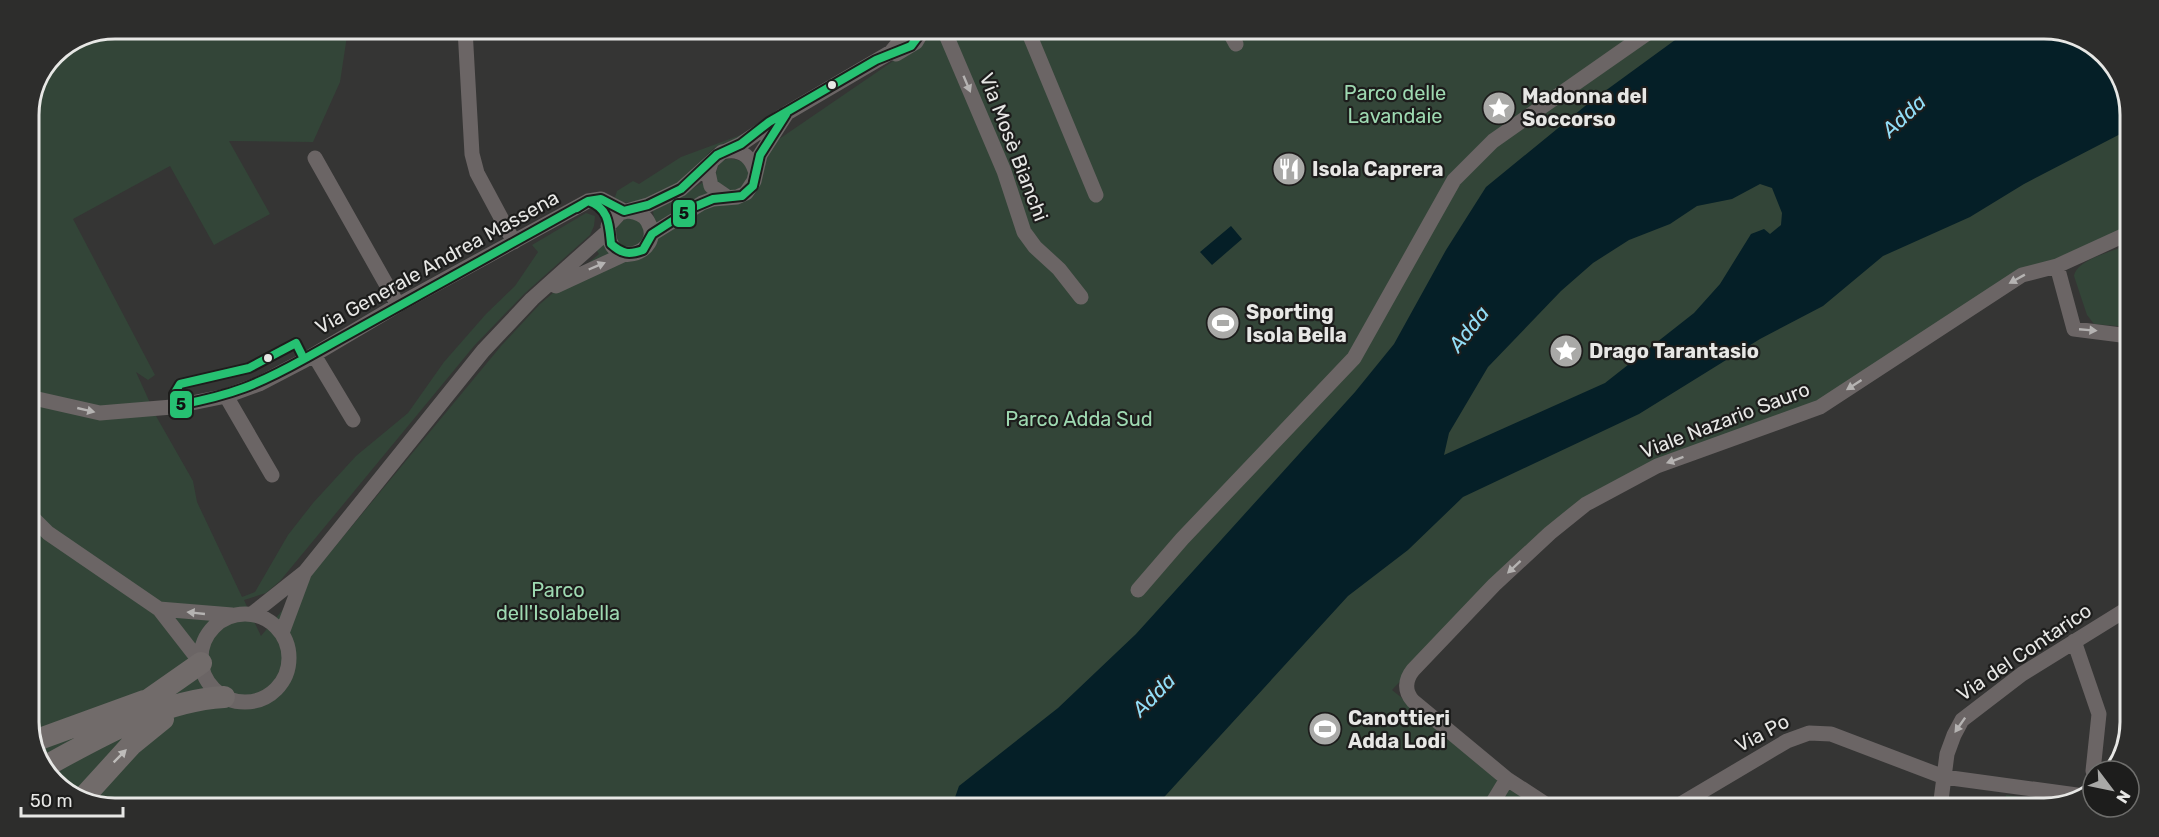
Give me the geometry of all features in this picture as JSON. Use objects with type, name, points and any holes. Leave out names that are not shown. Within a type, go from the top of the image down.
[{"type":"highway","points":[[51,763],[159,694],[201,663]]},
{"type":"highway","points":[[41,739],[107,716],[159,694]]},
{"type":"highway","points":[[52,763],[154,713],[190,701],[224,697]]},
{"type":"highway","points":[[88,793],[131,745],[190,701]]},
{"type":"street","points":[[466,39],[472,154],[477,173],[514,242]]},
{"type":"street","points":[[252,614],[305,572],[461,377],[532,299],[608,228],[616,215],[657,201],[681,189],[726,151],[876,60],[900,44],[903,39]]},
{"type":"street","points":[[876,60],[911,46],[916,39]]},
{"type":"street","name":"Via Mosè Bianchi","points":[[948,39],[1004,171],[1029,240],[1082,297]]},
{"type":"street","points":[[1031,39],[1096,195]]},
{"type":"street","points":[[1138,590],[1182,539],[1354,358],[1454,180],[1494,141],[1639,39]]},
{"type":"street","points":[[532,299],[584,271],[625,254],[642,250],[651,234],[694,207],[712,199],[737,197],[746,193],[754,181],[755,170],[770,136],[787,113]]},
{"type":"street","points":[[726,151],[736,151],[745,155],[755,170]]},
{"type":"street","points":[[315,158],[398,305]]},
{"type":"street","points":[[711,163],[709,182],[718,194],[727,197]]},
{"type":"street","name":"Via Generale Andrea Massena","points":[[39,399],[100,413],[172,407],[226,396],[259,384],[314,355],[398,305],[588,201],[601,200],[646,218],[651,234]]},
{"type":"street","name":"Via Generale Andrea Massena","points":[[588,201],[597,204],[605,212],[613,248],[625,254]]},
{"type":"street","name":"Viale Nazario Sauro","points":[[1507,778],[1409,697],[1407,682],[1413,670],[1494,585],[1550,533],[1586,504],[1657,466],[1820,407],[2022,275],[2057,266],[2120,237]]},
{"type":"street","points":[[2057,266],[2074,329],[2120,335]]},
{"type":"street","points":[[314,355],[353,420]]},
{"type":"street","points":[[226,396],[272,476]]},
{"type":"street","points":[[39,524],[48,533],[159,609],[201,663]]},
{"type":"street","points":[[282,633],[305,572]]},
{"type":"street","points":[[159,609],[232,615],[252,614],[263,617],[282,633],[288,647],[290,662],[286,676],[278,688],[266,698],[252,702],[238,702],[224,697],[205,677],[201,663],[202,647],[208,633],[219,622],[232,615]]},
{"type":"street","name":"Via del Contarico","points":[[1941,798],[1950,744],[1962,720],[2013,681],[2120,613]]},
{"type":"street","points":[[2074,641],[2099,714],[2094,759]]},
{"type":"street","name":"Via Po","points":[[1691,798],[1787,741],[1809,733],[1820,732],[1843,738],[1944,777],[2067,794]]},
{"type":"street","points":[[1495,798],[1507,778],[1537,798]]},
{"type":"green space","name":"Parco Adda Sud","points":[[346,39],[340,82],[313,142],[229,141],[270,214],[214,245],[170,166],[73,219],[155,375],[148,380],[136,372],[156,416],[193,481],[197,502],[242,597],[255,592],[288,535],[313,503],[356,456],[408,413],[444,362],[486,314],[515,286],[538,252],[532,245],[586,213],[595,216],[590,235],[524,294],[474,346],[280,581],[266,593],[244,600],[261,636],[501,346],[540,304],[599,254],[595,248],[627,217],[654,220],[653,211],[716,175],[722,162],[734,159],[744,163],[902,55],[915,39],[2044,39],[2078,47],[2098,61],[2110,77],[2119,100],[2120,231],[2063,258],[1819,404],[1609,487],[1493,583],[1392,690],[1506,781],[1532,798],[115,798],[100,797],[81,790],[61,776],[47,756],[39,727],[39,115],[40,100],[45,86],[61,61],[86,45],[100,40]]},
{"type":"green space","points":[[760,122],[754,131],[712,150],[694,172],[667,191],[634,202],[614,200],[617,191],[633,181],[639,184],[681,157],[746,133]]},
{"type":"green space","points":[[2120,248],[2120,326],[2094,324],[2087,315],[2074,276],[2076,270],[2087,261]]},
{"type":"green space","points":[[2006,795],[2028,798],[2006,798]]},
{"type":"water","name":"Adda","points":[[1676,39],[2054,40],[2078,47],[2098,61],[2110,77],[2119,100],[2120,134],[2024,184],[1970,217],[1883,256],[1823,306],[1760,339],[1639,414],[1463,497],[1408,550],[1348,596],[1163,798],[955,798],[959,786],[1058,708],[1136,634],[1355,392],[1394,344],[1446,250],[1486,187],[1590,102]],"holes":[[[1760,184],[1772,188],[1782,213],[1781,225],[1770,234],[1764,229],[1751,234],[1720,284],[1694,313],[1605,383],[1444,455],[1449,433],[1488,367],[1561,291],[1593,263],[1629,240],[1670,224],[1697,206],[1732,199]]]},
{"type":"water","points":[[1231,226],[1242,239],[1212,265],[1200,252]]},
{"type":"transit line","name":"5","points":[[304,359],[588,201],[601,199],[624,211],[648,205],[681,189],[717,155],[741,144],[769,122],[876,60],[911,46],[916,39]]},
{"type":"transit line","name":"5","points":[[577,208],[588,201],[595,204],[607,218],[611,244],[626,253],[643,250],[652,234],[694,207],[713,199],[742,196],[753,186],[760,155],[786,114]]},
{"type":"transit line","name":"5","points":[[296,343],[304,359],[258,382],[229,393],[179,405],[174,394],[180,384],[249,368],[296,343]]},
{"type":"place","name":"Madonna del Soccorso","points":[[1499,108]]},
{"type":"place","name":"Isola Caprera","points":[[1289,169]]},
{"type":"place","name":"Sporting Isola Bella","points":[[1223,323]]},
{"type":"place","name":"Drago Tarantasio","points":[[1566,351]]},
{"type":"place","name":"Canottieri Adda Lodi","points":[[1325,729]]},
{"type":"park label","name":"Parco delle Lavandaie","points":[[1395,104]]},
{"type":"park label","name":"Parco dell'Isolabella","points":[[558,602]]}]
